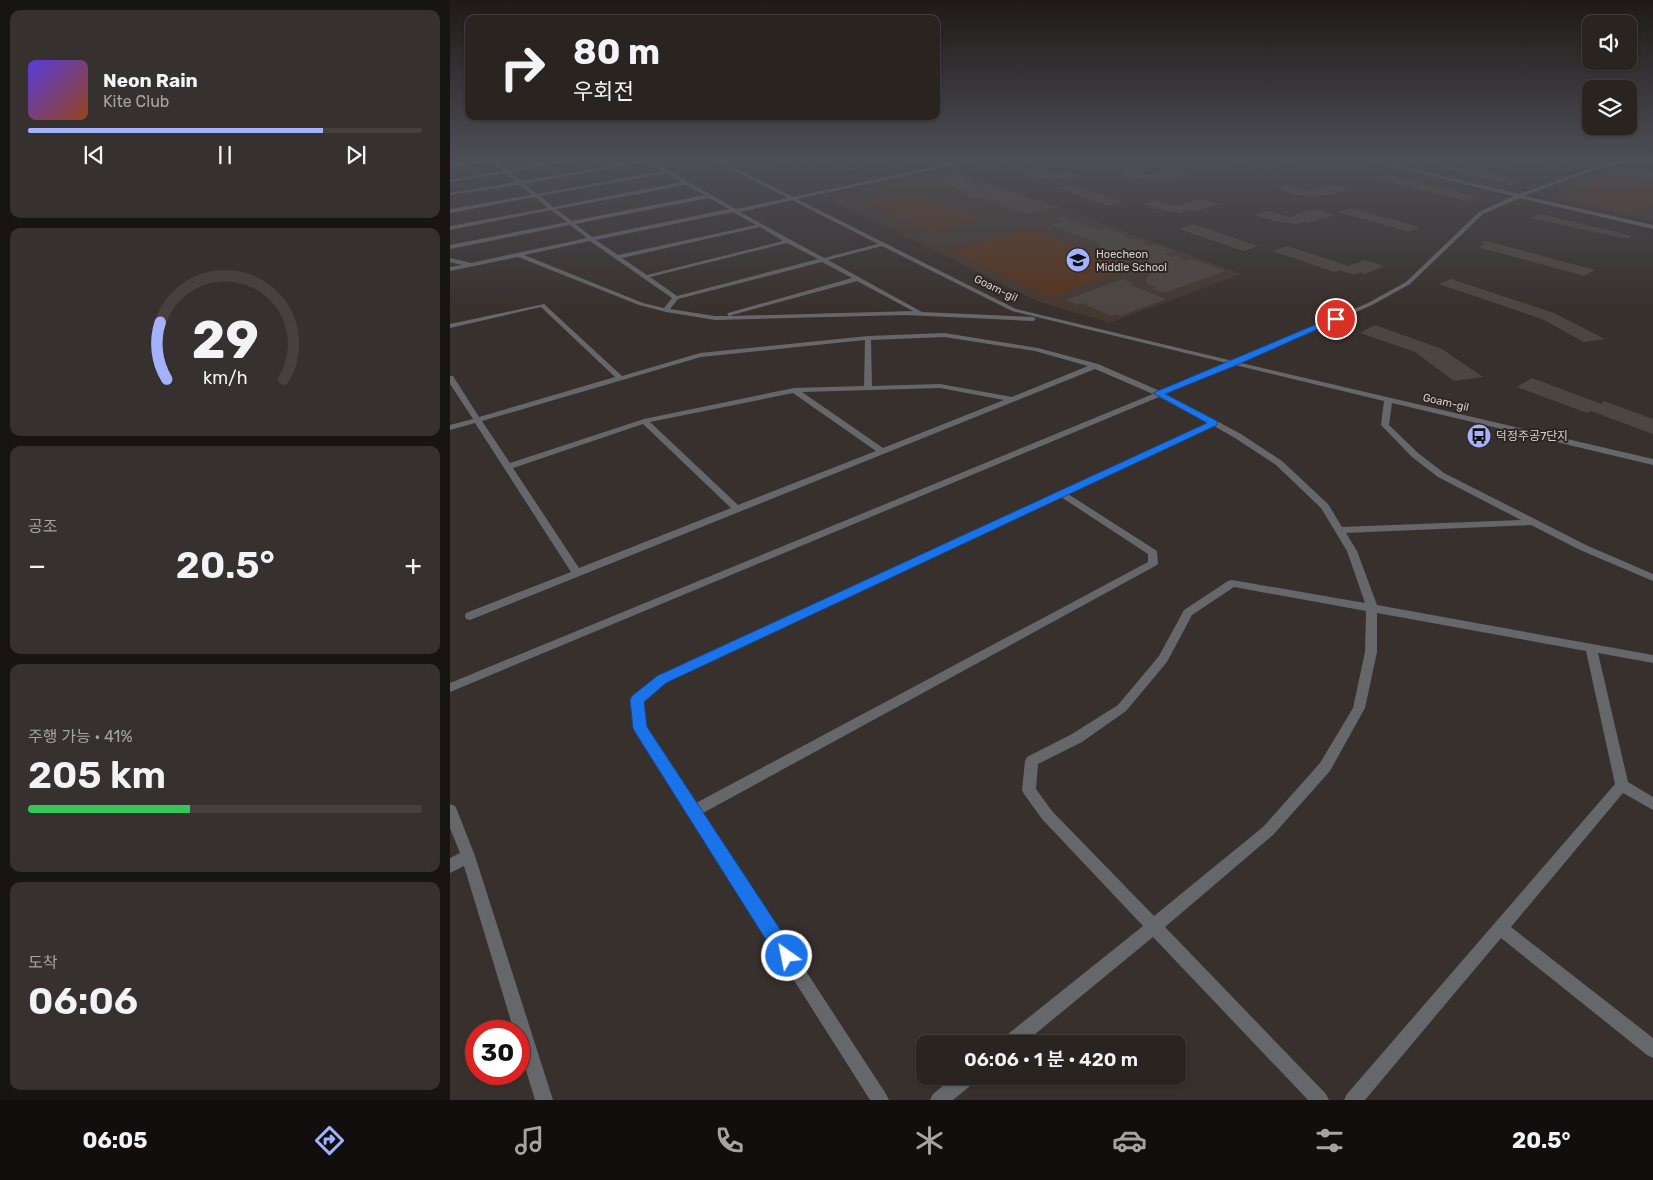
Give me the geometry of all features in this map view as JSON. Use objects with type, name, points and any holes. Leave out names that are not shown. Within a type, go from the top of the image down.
[{"type":"street","points":[[450,228],[551,209]]},
{"type":"street","points":[[553,209],[676,298]]},
{"type":"street","points":[[450,247],[641,209]]},
{"type":"street","points":[[450,269],[738,209]]},
{"type":"street","name":"Goam-gil","points":[[813,209],[1014,310],[1653,462]]},
{"type":"street","points":[[450,688],[1234,363],[1370,304],[1408,283],[1481,213],[1489,209]]},
{"type":"street","points":[[1577,209],[1653,227]]},
{"type":"street","points":[[735,210],[822,260],[922,313]]},
{"type":"street","points":[[618,257],[761,225]]},
{"type":"street","points":[[645,277],[788,241]]},
{"type":"street","points":[[666,310],[676,298],[884,244]]},
{"type":"street","points":[[518,255],[641,304],[715,318],[922,313],[1061,321]]},
{"type":"street","points":[[450,260],[471,265]]},
{"type":"street","points":[[715,318],[857,279]]},
{"type":"street","points":[[450,326],[542,305],[620,378]]},
{"type":"street","points":[[450,428],[700,355],[868,338],[944,335],[1036,349],[1095,366],[1158,393],[1214,423],[1279,462],[1325,506],[1352,552],[1372,608],[1371,652],[1360,708],[1325,767],[1268,830],[1020,1035]]},
{"type":"street","points":[[868,338],[868,388]]},
{"type":"street","points":[[470,616],[1095,366]]},
{"type":"street","points":[[450,378],[577,573]]},
{"type":"street","points":[[508,467],[644,421],[794,390],[940,386],[1013,399]]},
{"type":"street","points":[[794,390],[882,452]]},
{"type":"street","points":[[1388,400],[1385,425],[1415,454],[1441,475],[1584,548],[1653,578]]},
{"type":"street","points":[[644,421],[737,510]]},
{"type":"street","points":[[880,1100],[640,728],[637,700],[661,679],[1214,423]]},
{"type":"street","points":[[694,811],[1153,564],[1153,553],[1062,494]]},
{"type":"street","points":[[1339,530],[1532,522]]},
{"type":"street","points":[[1320,1100],[1047,816],[1029,790],[1032,761],[1077,738],[1122,708],[1163,659],[1188,613],[1232,583],[1653,659]]},
{"type":"street","points":[[1591,647],[1622,785],[1653,804]]},
{"type":"street","points":[[1353,1100],[1622,785]]},
{"type":"street","points":[[450,810],[468,856],[544,1100]]},
{"type":"street","points":[[450,866],[468,856]]},
{"type":"street","points":[[1500,928],[1653,1049]]},
{"type":"street","points":[[939,1100],[958,1085]]},
{"type":"shaded area","name":"Hoecheon Middle School","points":[[850,209],[1065,209],[1241,274],[1110,323],[1037,301]]},
{"type":"shaded area","points":[[879,209],[956,209],[980,219],[931,232]]},
{"type":"shaded area","points":[[1602,209],[1653,209],[1653,221]]},
{"type":"shaded area","points":[[1614,209],[1644,209],[1634,214]]},
{"type":"shaded area","points":[[1029,229],[1127,266],[1128,269],[1049,297],[950,251]]},
{"type":"building","points":[[1014,209],[1045,209],[1027,214]]},
{"type":"building","points":[[1159,209],[1203,209],[1194,212],[1189,210],[1181,213]]},
{"type":"building","points":[[1313,209],[1334,215],[1309,223],[1296,224],[1278,222],[1254,215],[1267,211],[1289,217]]},
{"type":"building","points":[[1356,209],[1420,227],[1408,232],[1339,212]]},
{"type":"building","points":[[1541,214],[1633,236],[1626,239],[1531,218]]},
{"type":"building","points":[[1062,217],[1099,231],[1106,228],[1128,236],[1124,237],[1129,239],[1142,240],[1146,243],[1143,244],[1150,246],[1155,244],[1174,251],[1164,254],[1184,258],[1179,259],[1185,261],[1192,259],[1225,271],[1164,293],[1153,289],[1156,287],[1147,284],[1146,281],[1150,272],[1160,266],[1127,254],[1106,251],[1100,247],[1099,243],[1050,225],[1063,222],[1056,219]]},
{"type":"building","points":[[1193,224],[1258,246],[1244,251],[1179,229]]},
{"type":"building","points":[[1485,241],[1595,270],[1584,276],[1478,247],[1485,245],[1480,243]]},
{"type":"building","points":[[1287,246],[1349,266],[1365,260],[1384,266],[1364,274],[1360,272],[1354,275],[1339,270],[1334,272],[1273,251]]},
{"type":"building","points":[[1123,279],[1133,283],[1129,284],[1166,299],[1121,316],[1116,314],[1111,316],[1082,303],[1077,305],[1065,300]]},
{"type":"building","points":[[1451,279],[1554,313],[1605,339],[1584,342],[1542,319],[1439,284]]},
{"type":"building","points":[[1375,325],[1442,349],[1483,377],[1454,381],[1415,352],[1360,333]]},
{"type":"building","points":[[1532,378],[1601,404],[1604,401],[1653,419],[1653,434],[1591,411],[1587,413],[1517,387]]},
{"type":"place","name":"Hoecheon Middle School","points":[[1078,260]]},
{"type":"place","name":"덕정주공7단지","points":[[1479,436]]},
{"type":"route","points":[[787,956],[640,728],[637,700],[661,679],[1214,423],[1158,393],[1336,319]]}]
